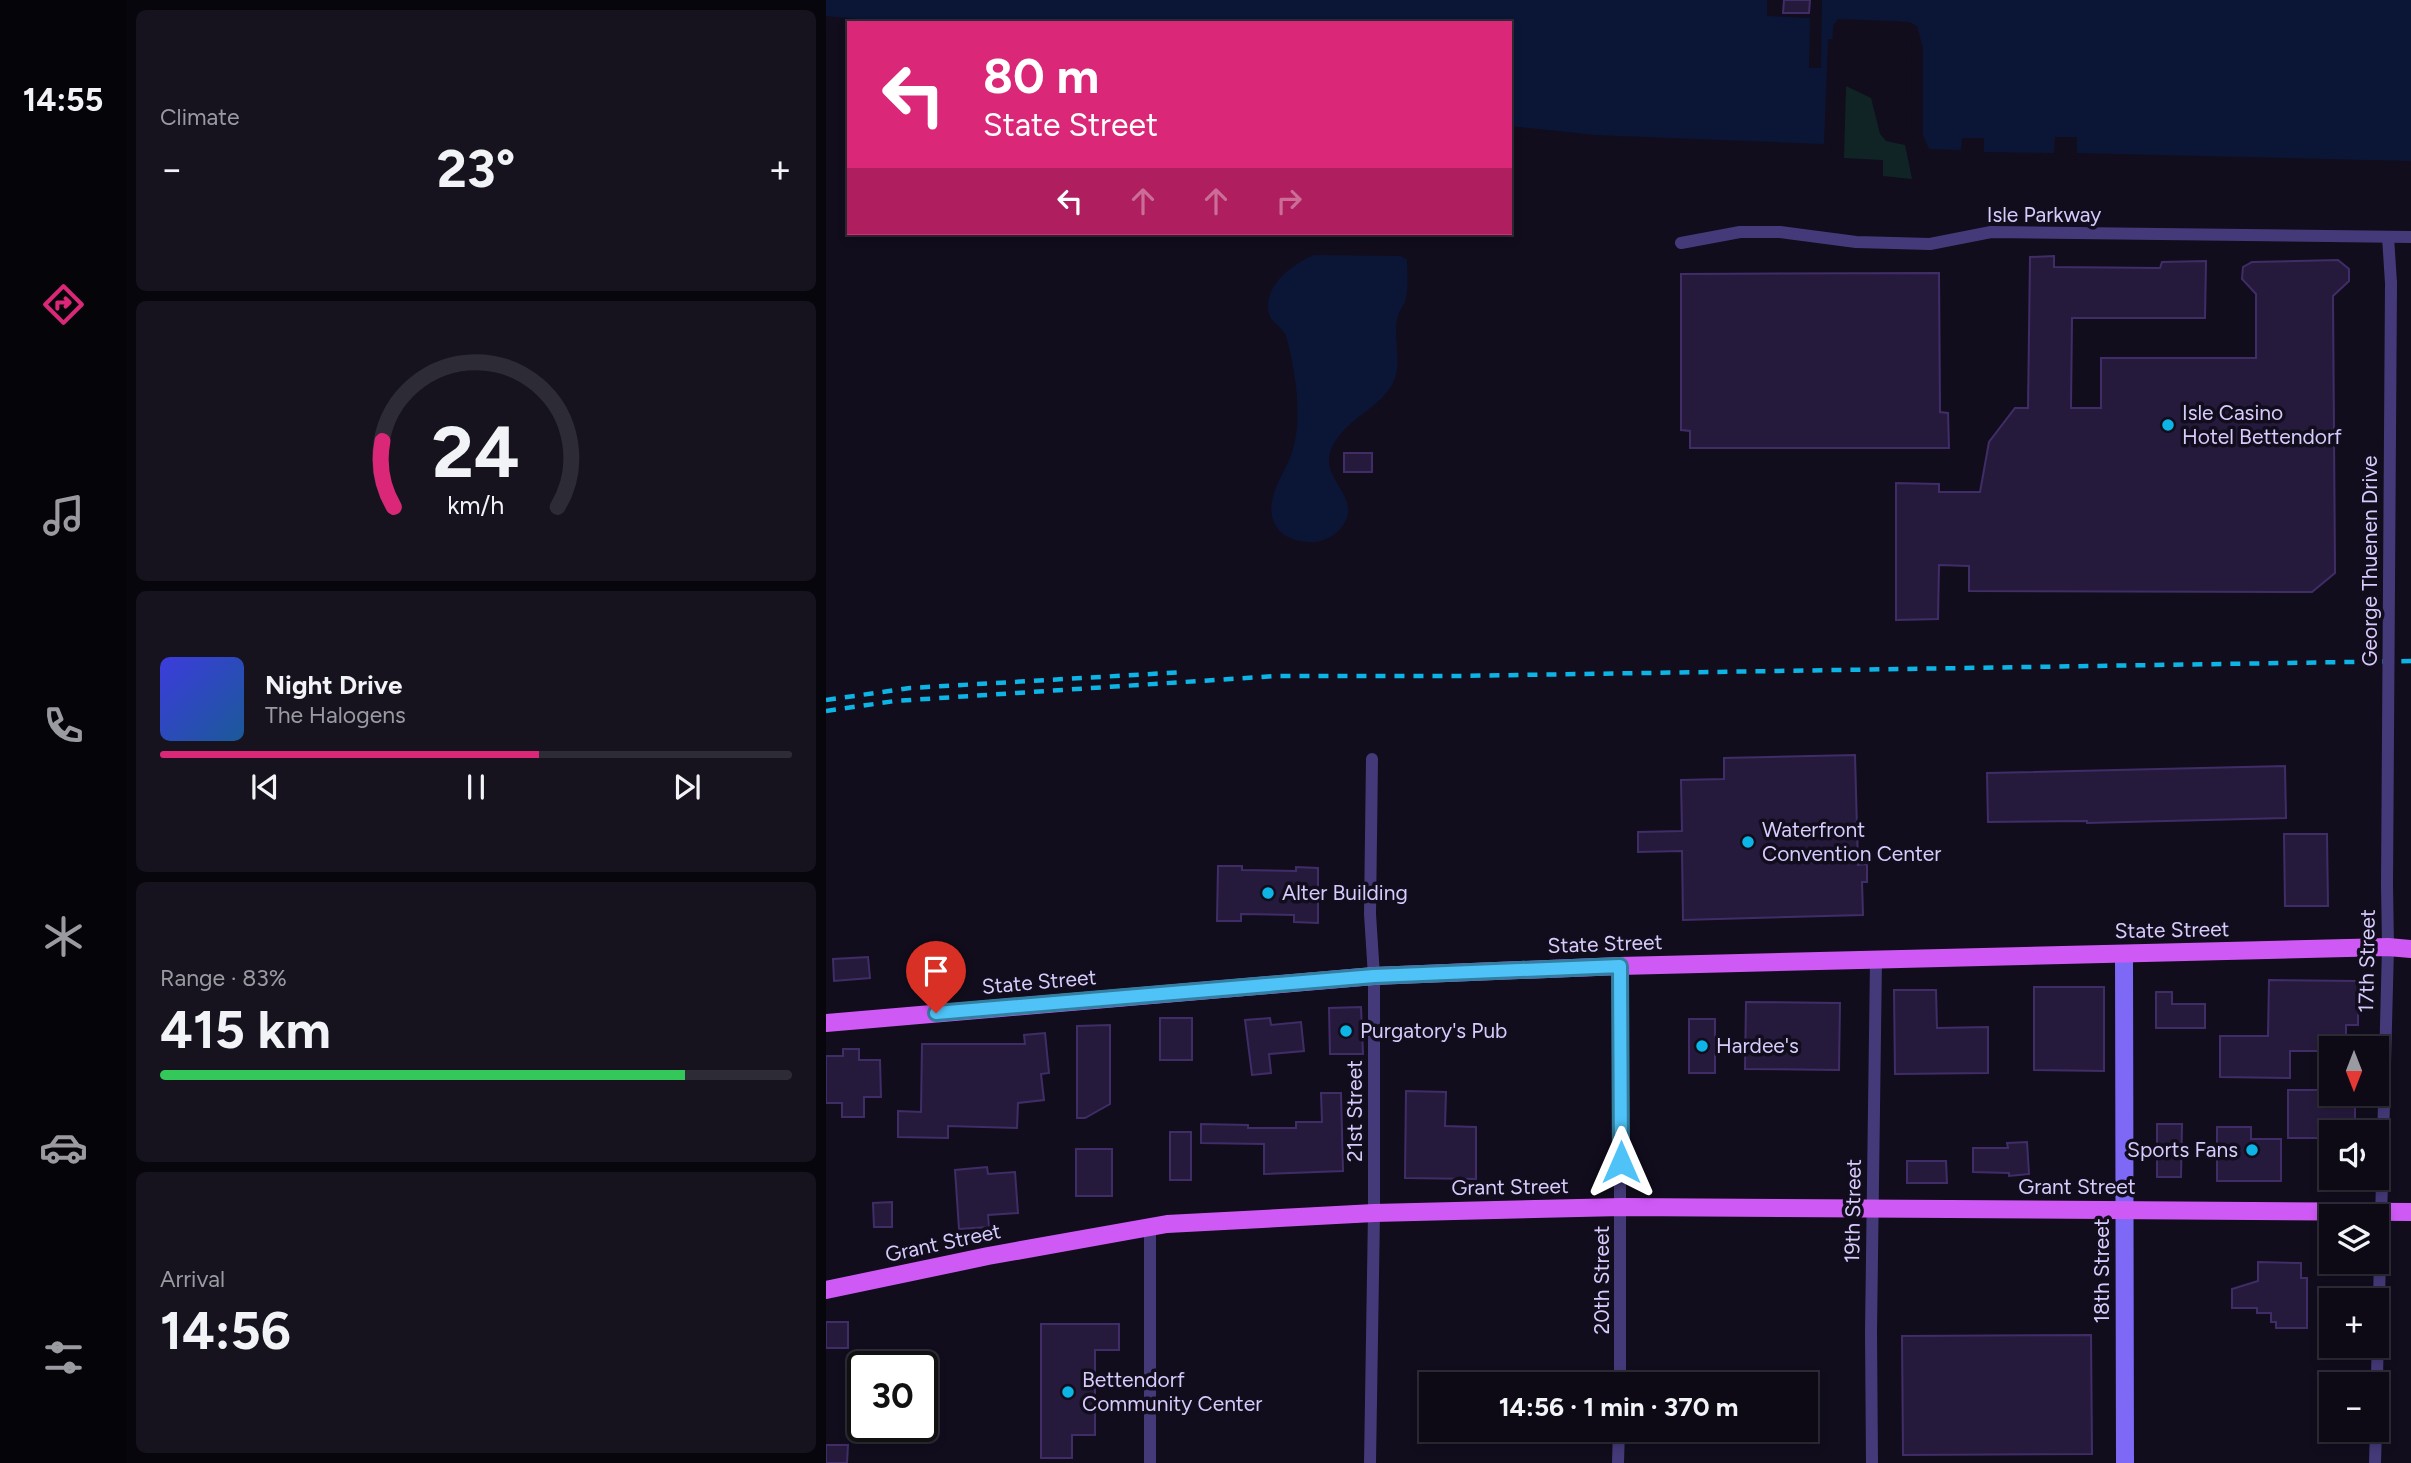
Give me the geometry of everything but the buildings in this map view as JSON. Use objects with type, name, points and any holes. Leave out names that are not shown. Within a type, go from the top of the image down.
[{"type":"main road","name":"State Street","points":[[826,1023],[1374,976],[1620,966],[2388,947],[2411,949]]},
{"type":"main road","name":"Grant Street","points":[[826,1290],[988,1256],[1167,1224],[1374,1213],[1622,1207],[2319,1212]]},
{"type":"main road","name":"Grant Street","points":[[2389,1212],[2411,1212]]},
{"type":"street","name":"Isle Parkway","points":[[1681,243],[1740,232],[1770,232],[1856,242],[1930,244],[1991,232],[2411,237]]},
{"type":"street","name":"George Thuenen Drive","points":[[2387,886],[2391,283],[2388,237]]},
{"type":"street","name":"21st Street","points":[[1370,1463],[1374,1213],[1374,976],[1370,914],[1372,759]]},
{"type":"street","name":"17th Street","points":[[2381,1204],[2388,947],[2387,886]]},
{"type":"street","name":"18th Street","points":[[2124,954],[2124,1463]]},
{"type":"street","name":"19th Street","points":[[1872,1463],[1876,960]]},
{"type":"street","name":"20th Street","points":[[1620,966],[1620,1372]]},
{"type":"street","points":[[1150,1227],[1150,1463]]},
{"type":"street","name":"17th Street","points":[[2377,1372],[2379,1274]]},
{"type":"street","points":[[1618,1463],[1619,1442]]},
{"type":"street","points":[[2375,1463],[2376,1442]]},
{"type":"green space","points":[[1846,86],[1871,98],[1880,134],[1886,141],[1905,145],[1912,179],[1883,176],[1883,160],[1844,158]]},
{"type":"water","points":[[826,0],[2411,0],[2411,165],[1928,153],[1911,129],[1910,29],[1833,26],[1829,152],[1512,134],[1512,21],[826,21]]},
{"type":"water","points":[[1314,255],[1400,256],[1407,259],[1408,280],[1406,296],[1396,325],[1397,364],[1393,383],[1380,400],[1340,434],[1330,453],[1331,471],[1347,504],[1345,522],[1324,540],[1304,542],[1286,536],[1274,523],[1272,515],[1274,493],[1295,441],[1298,409],[1287,338],[1270,317],[1268,308],[1272,290],[1283,276]]},
{"type":"pier","points":[[1767,0],[1822,0],[1821,68],[1809,68],[1810,18],[1767,16]]},
{"type":"pier","points":[[826,16],[885,21],[847,21],[847,27],[826,25]]},
{"type":"pier","points":[[1838,19],[1909,22],[1917,26],[1923,48],[1923,135],[1929,149],[1961,150],[1962,138],[1984,138],[1984,152],[2054,153],[2055,137],[2077,137],[2077,153],[2411,161],[2411,169],[1927,156],[1907,129],[1906,32],[1833,31]]},
{"type":"pier","points":[[1828,39],[1836,39],[1833,140],[1830,156],[1512,137],[1512,126],[1596,135],[1824,144]]},
{"type":"railway","points":[[826,711],[895,701],[1275,676],[1455,676],[2411,661]]},
{"type":"railway","points":[[826,700],[910,688],[1185,672]]},
{"type":"place","name":"Isle Casino Hotel Bettendorf","points":[[2168,425]]},
{"type":"place","name":"Waterfront Convention Center","points":[[1748,842]]},
{"type":"place","name":"Alter Building","points":[[1268,893]]},
{"type":"place","name":"Purgatory's Pub","points":[[1346,1031]]},
{"type":"place","name":"Hardee's","points":[[1702,1046]]},
{"type":"place","name":"Sports Fans","points":[[2252,1150]]},
{"type":"place","name":"Bettendorf Community Center","points":[[1068,1392]]},
{"type":"route","points":[[936,1013],[1374,976],[1620,966],[1621,1162]]}]
